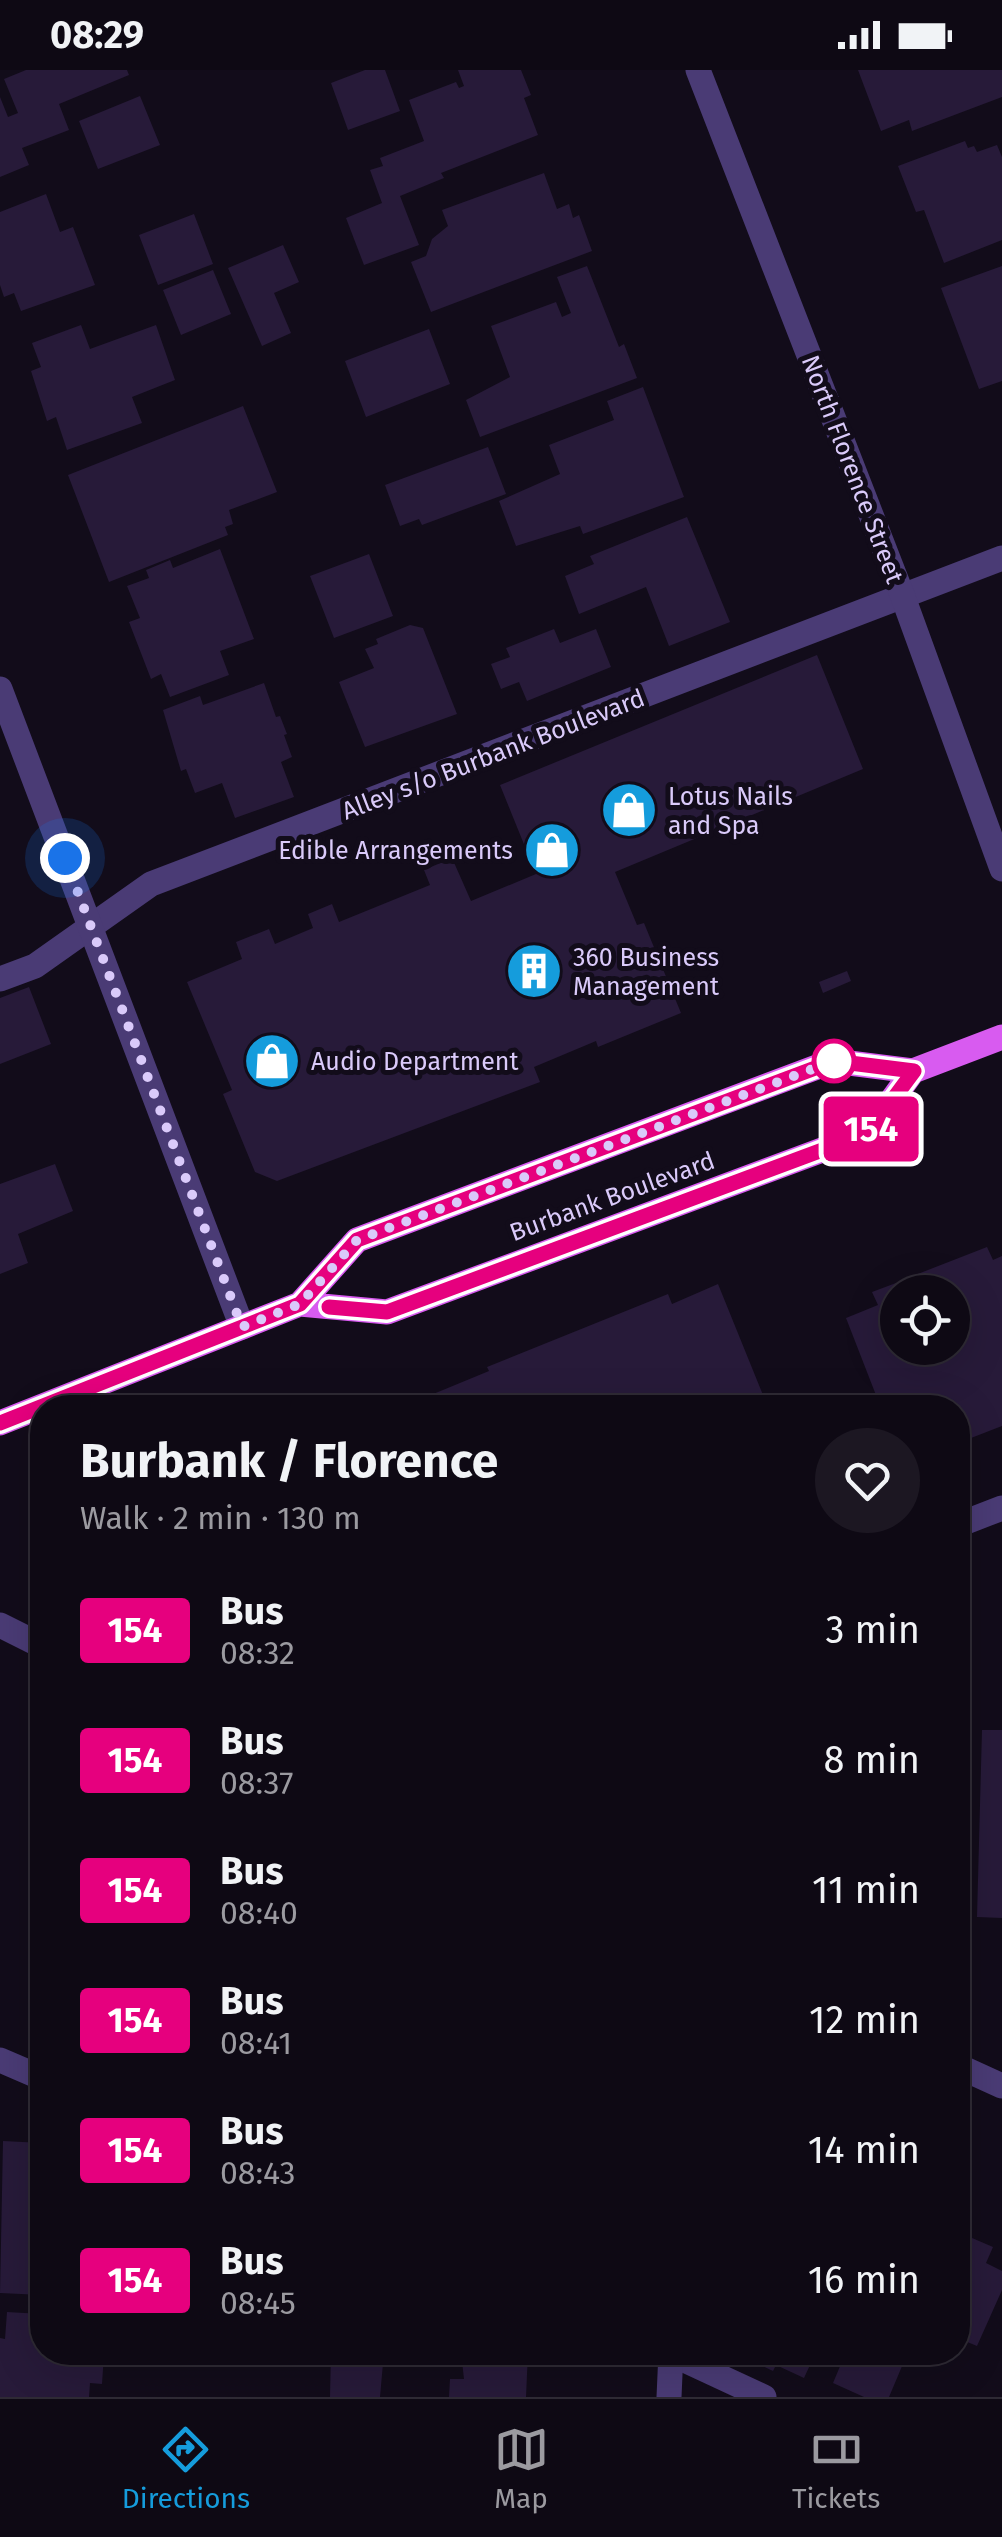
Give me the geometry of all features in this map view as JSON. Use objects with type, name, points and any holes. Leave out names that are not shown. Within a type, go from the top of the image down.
[{"type":"main road","name":"Burbank Boulevard","points":[[71,1395],[300,1304],[357,1240],[375,1233],[834,1061],[914,1071],[1002,1037]]},
{"type":"main road","name":"Burbank Boulevard","points":[[300,1304],[387,1312],[868,1133],[914,1071]]},
{"type":"main road","name":"Burbank Boulevard","points":[[0,1423],[30,1411]]},
{"type":"street","name":"North Florence Street","points":[[698,70],[903,598],[1002,869]]},
{"type":"street","name":"Alley s/o Burbank Boulevard","points":[[0,979],[35,966],[151,884],[1002,558]]},
{"type":"street","points":[[0,688],[242,1327]]},
{"type":"street","points":[[970,1520],[1002,1508]]},
{"type":"street","points":[[0,1625],[30,1640]]},
{"type":"street","points":[[0,2060],[30,2073]]},
{"type":"street","points":[[970,2071],[1002,2086]]},
{"type":"street","points":[[670,2365],[670,2397]]},
{"type":"street","points":[[696,2365],[764,2397]]},
{"type":"building","points":[[26,70],[127,70],[129,75],[59,104],[69,130],[22,148],[29,165],[0,177],[0,97],[8,117],[18,113],[4,79]]},
{"type":"building","points":[[365,70],[385,70],[400,111],[348,130],[331,83]]},
{"type":"building","points":[[458,70],[521,70],[531,95],[524,98],[538,135],[441,173],[444,178],[400,196],[419,245],[364,265],[346,218],[382,203],[370,170],[383,166],[380,158],[424,141],[409,100],[456,82],[459,88],[464,86]]},
{"type":"building","points":[[858,70],[1002,70],[1002,97],[912,131],[909,120],[881,131]]},
{"type":"building","points":[[140,96],[160,145],[98,169],[79,121]]},
{"type":"building","points":[[965,141],[968,148],[974,146],[977,152],[997,145],[1002,157],[1002,240],[944,263],[924,210],[916,212],[898,166]]},
{"type":"building","points":[[544,173],[557,209],[569,204],[573,218],[579,215],[592,251],[431,312],[411,262],[426,256],[432,239],[448,226],[442,210]]},
{"type":"building","points":[[46,194],[60,232],[73,227],[95,285],[21,311],[14,293],[4,297],[0,285],[0,212]]},
{"type":"building","points":[[194,214],[213,264],[158,285],[139,235]]},
{"type":"building","points":[[283,245],[299,282],[274,293],[291,333],[262,346],[228,268]]},
{"type":"building","points":[[587,266],[619,347],[624,344],[637,378],[480,437],[466,400],[510,377],[491,326],[556,302],[562,317],[571,313],[557,277]]},
{"type":"building","points":[[1002,266],[1002,381],[979,389],[941,288]]},
{"type":"building","points":[[213,270],[231,314],[181,335],[163,290]]},
{"type":"building","points":[[81,325],[90,349],[156,325],[175,380],[132,397],[142,423],[67,450],[56,417],[47,421],[31,371],[41,367],[32,343]]},
{"type":"building","points":[[429,329],[450,384],[366,417],[345,361]]},
{"type":"building","points":[[643,387],[684,497],[583,534],[580,526],[516,546],[499,501],[560,474],[549,445],[614,420],[607,401]]},
{"type":"building","points":[[243,406],[277,492],[229,510],[233,524],[225,527],[228,535],[109,582],[68,475]]},
{"type":"building","points":[[488,447],[506,494],[422,525],[419,519],[400,526],[385,485]]},
{"type":"building","points":[[687,517],[730,622],[669,646],[646,587],[579,614],[565,576],[594,564],[590,556]]},
{"type":"building","points":[[220,549],[254,639],[220,651],[229,675],[170,697],[161,674],[151,679],[129,622],[140,618],[127,586],[149,578],[146,570],[170,560],[173,568]]},
{"type":"building","points":[[369,554],[393,616],[334,638],[310,576]]},
{"type":"building","points":[[410,625],[423,628],[457,714],[365,747],[339,682],[374,668],[365,649],[378,644],[376,639]]},
{"type":"building","points":[[554,629],[560,643],[596,629],[611,667],[527,701],[519,682],[501,689],[491,664],[510,657],[506,648]]},
{"type":"building","points":[[817,655],[863,769],[615,872],[637,925],[644,923],[681,1013],[598,1047],[596,1041],[534,1067],[540,1082],[277,1181],[255,1172],[223,1094],[232,1090],[187,982],[242,959],[236,942],[269,929],[275,944],[313,928],[308,914],[332,904],[339,922],[430,885],[424,870],[452,858],[471,901],[536,874],[500,785]]},
{"type":"building","points":[[264,683],[276,717],[280,716],[287,734],[284,735],[292,757],[281,762],[294,797],[235,818],[222,783],[195,793],[186,769],[181,771],[163,710],[200,696],[203,705]]},
{"type":"building","points":[[847,971],[851,981],[823,993],[819,982]]},
{"type":"building","points":[[29,987],[51,1044],[0,1064],[0,998]]},
{"type":"building","points":[[55,1164],[73,1211],[18,1234],[28,1263],[0,1274],[0,1184]]},
{"type":"building","points":[[987,1247],[993,1260],[1002,1256],[1002,1426],[971,1438],[970,1395],[876,1395],[846,1318],[878,1305],[872,1292],[880,1289],[880,1365],[970,1365],[970,1275],[915,1275]]},
{"type":"building","points":[[718,1284],[763,1395],[431,1395],[489,1371],[487,1367],[668,1294],[672,1304]]},
{"type":"building","points":[[982,1730],[1002,1730],[1002,1918],[977,1917]]},
{"type":"building","points":[[3,2141],[30,2142],[30,2294],[0,2293]]},
{"type":"building","points":[[970,2237],[993,2247],[986,2263],[1002,2271],[1002,2290],[977,2346],[970,2343]]},
{"type":"building","points":[[7,2312],[30,2313],[30,2365],[103,2365],[102,2384],[90,2383],[89,2397],[0,2397],[0,2338],[5,2339]]},
{"type":"building","points":[[331,2365],[383,2365],[380,2397],[330,2397]]},
{"type":"building","points":[[462,2365],[527,2365],[526,2397],[449,2397],[450,2379],[464,2379]]},
{"type":"building","points":[[776,2365],[810,2365],[804,2378]]},
{"type":"building","points":[[841,2365],[903,2365],[889,2397],[864,2397],[833,2383]]},
{"type":"bus line","name":"154","points":[[71,1395],[300,1304],[357,1240],[834,1061],[914,1071],[868,1133],[387,1312],[329,1307]]},
{"type":"bus line","name":"154","points":[[0,1423],[30,1411]]},
{"type":"place","name":"Lotus Nails and Spa","points":[[629,810]]},
{"type":"place","name":"Edible Arrangements","points":[[552,850]]},
{"type":"place","name":"360 Business Management","points":[[534,971]]},
{"type":"place","name":"Audio Department","points":[[272,1061]]},
{"type":"route","points":[[65,858],[242,1327],[300,1304],[357,1240],[834,1061]]}]
